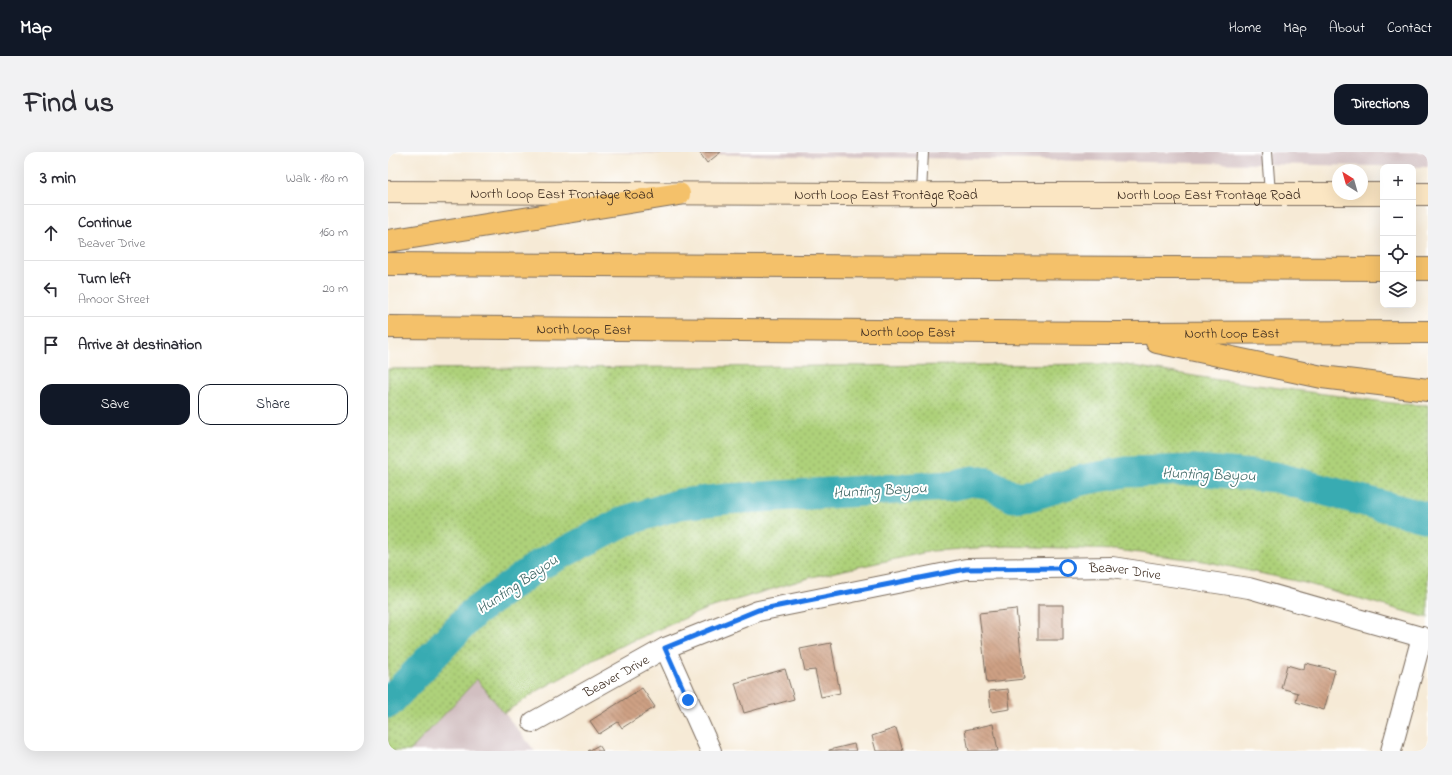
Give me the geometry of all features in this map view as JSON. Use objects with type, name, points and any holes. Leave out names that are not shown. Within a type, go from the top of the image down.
[{"type":"highway","points":[[388,241],[679,194]]},
{"type":"highway","points":[[388,264],[1380,269]]},
{"type":"highway","points":[[1416,269],[1428,269]]},
{"type":"highway","name":"North Loop East","points":[[388,327],[1117,333],[1428,332]]},
{"type":"highway","points":[[388,340],[446,327]]},
{"type":"highway","points":[[1117,333],[1322,377],[1428,390]]},
{"type":"main road","name":"North Loop East Frontage Road","points":[[388,192],[679,194],[1380,194]]},
{"type":"main road","points":[[1416,194],[1428,194]]},
{"type":"street","name":"Beaver Drive","points":[[533,722],[665,648],[758,610],[966,569],[1112,567],[1249,588],[1425,638]]},
{"type":"street","points":[[1391,751],[1425,638]]},
{"type":"street","points":[[665,648],[711,751]]},
{"type":"lane","points":[[921,194],[923,152]]},
{"type":"lane","points":[[1267,152],[1270,194]]},
{"type":"shaded area","points":[[578,152],[1428,152],[1428,167],[1416,167],[1416,164],[1380,164],[1380,166],[1368,166],[1368,164],[1332,164],[1332,165]]},
{"type":"shaded area","points":[[477,679],[535,751],[409,751]]},
{"type":"green space","points":[[1120,364],[1219,380],[1400,404],[1428,405],[1428,618],[1305,583],[1204,561],[1116,550],[1008,546],[932,551],[812,577],[706,609],[614,649],[539,690],[504,713],[477,679],[410,751],[388,751],[388,369]]},
{"type":"building","points":[[699,152],[721,152],[707,163]]},
{"type":"building","points":[[1038,605],[1063,605],[1063,640],[1038,640]]},
{"type":"building","points":[[1016,609],[1024,679],[987,683],[979,613]]},
{"type":"building","points":[[831,643],[840,693],[821,697],[815,670],[805,671],[800,649]]},
{"type":"building","points":[[1305,663],[1335,670],[1324,710],[1296,702],[1298,693],[1281,688],[1287,665],[1304,670]]},
{"type":"building","points":[[785,669],[794,699],[744,713],[735,683]]},
{"type":"building","points":[[642,688],[655,707],[622,728],[618,722],[599,734],[590,721]]},
{"type":"building","points":[[1008,689],[1010,709],[991,712],[989,691]]},
{"type":"building","points":[[993,724],[998,751],[969,751],[965,730]]},
{"type":"building","points":[[896,728],[903,751],[876,751],[872,736]]},
{"type":"building","points":[[854,744],[856,751],[829,751],[829,750]]},
{"type":"building","points":[[599,745],[603,751],[588,751]]},
{"type":"waterway","name":"Hunting Bayou","points":[[388,703],[473,613],[539,565],[625,521],[680,504],[726,499],[950,486],[972,481],[988,483],[1013,497],[1033,495],[1082,480],[1126,472],[1195,470],[1275,477],[1428,518]]},
{"type":"route","points":[[688,700],[665,648],[758,610],[966,569],[1068,568]]}]
